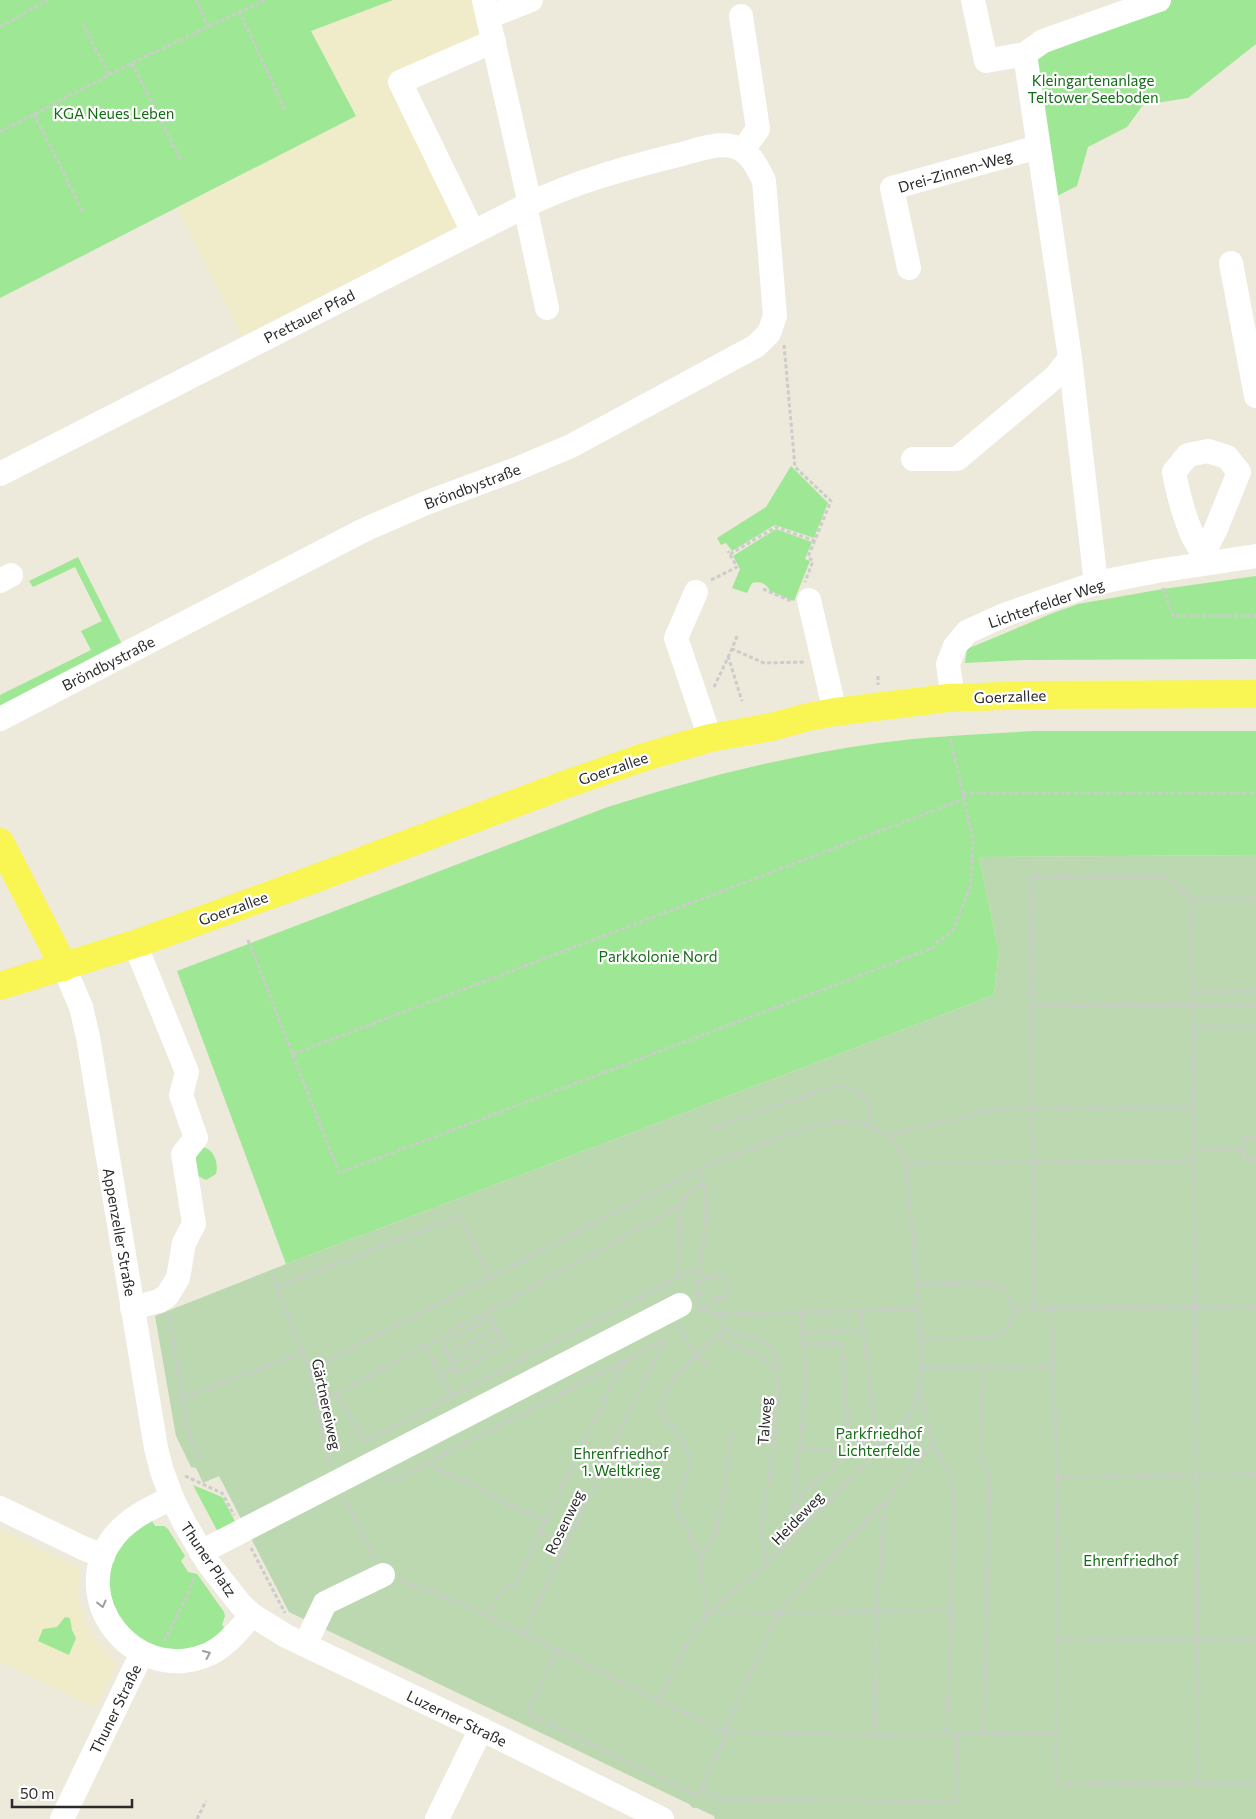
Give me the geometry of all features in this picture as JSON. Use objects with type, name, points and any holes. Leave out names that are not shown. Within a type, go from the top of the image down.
[{"type":"main road","name":"Goerzallee","points":[[0,986],[135,944],[323,876],[561,786],[641,758],[710,738],[771,727],[835,712],[953,698],[1042,695],[1256,694]]},
{"type":"main road","points":[[0,842],[64,966]]},
{"type":"street","points":[[531,0],[487,9],[547,308]]},
{"type":"street","points":[[973,0],[986,62],[1025,54],[1043,41],[1159,0]]},
{"type":"street","points":[[741,16],[758,129],[743,150]]},
{"type":"street","points":[[473,232],[400,82],[494,41]]},
{"type":"street","points":[[1025,54],[1070,358],[1096,583]]},
{"type":"street","points":[[527,205],[586,180],[624,168],[712,146],[731,146],[743,150],[756,164],[764,181],[775,316]]},
{"type":"street","name":"Drei-Zinnen-Weg","points":[[909,268],[892,188],[1038,147]]},
{"type":"street","name":"Prettauer Pfad","points":[[0,474],[527,205]]},
{"type":"street","points":[[1231,263],[1256,396]]},
{"type":"street","points":[[1256,301],[1253,309],[1256,328]]},
{"type":"street","name":"Bröndbystraße","points":[[0,718],[364,530],[431,500],[514,470],[571,446],[756,346],[769,333],[775,316]]},
{"type":"street","points":[[914,459],[957,459],[1056,376],[1070,358]]},
{"type":"street","name":"Lichterfelder Weg","points":[[953,698],[948,664],[956,646],[967,632],[1004,615],[1096,583],[1157,571],[1206,558],[1256,556]]},
{"type":"street","points":[[696,592],[676,638],[710,738]]},
{"type":"street","points":[[803,597],[835,712]]},
{"type":"street","points":[[132,1308],[159,1301],[166,1296],[178,1278],[184,1243],[194,1224],[183,1154],[196,1138],[181,1094],[187,1072],[135,944]]},
{"type":"street","name":"Appenzeller Straße","points":[[64,966],[81,1007],[88,1037],[156,1448],[172,1498]]},
{"type":"street","points":[[199,1560],[242,1531],[688,1306]]},
{"type":"street","points":[[172,1498],[125,1524],[112,1539],[103,1556],[99,1572],[99,1590],[105,1613],[114,1630],[121,1638],[142,1653],[168,1661],[192,1660],[205,1656],[224,1644],[252,1615]]},
{"type":"street","name":"Thuner Platz","points":[[172,1498],[199,1560],[252,1615]]},
{"type":"street","points":[[0,1508],[103,1556]]},
{"type":"street","points":[[304,1644],[325,1603],[383,1575]]},
{"type":"street","name":"Luzerner Straße","points":[[252,1615],[273,1629],[662,1819]]},
{"type":"street","name":"Thuner Straße","points":[[62,1819],[142,1653]]},
{"type":"street","points":[[437,1819],[481,1729]]},
{"type":"path","points":[[0,27],[48,0]]},
{"type":"path","points":[[196,0],[208,26]]},
{"type":"path","points":[[0,132],[132,62],[265,0]]},
{"type":"path","points":[[238,11],[285,110]]},
{"type":"path","points":[[83,24],[109,75]]},
{"type":"path","points":[[132,62],[181,161]]},
{"type":"path","points":[[34,114],[82,212]]},
{"type":"path","points":[[762,589],[803,597],[813,561],[808,557],[832,501],[795,466],[784,344],[775,316]]},
{"type":"path","points":[[696,592],[704,584],[737,567],[729,553],[776,527],[815,541]]},
{"type":"path","points":[[1157,571],[1173,616],[1256,616]]},
{"type":"path","points":[[702,711],[737,636]]},
{"type":"path","points":[[732,649],[764,663],[807,662],[808,670]]},
{"type":"path","points":[[728,656],[742,701]]},
{"type":"path","points":[[878,676],[878,685]]},
{"type":"path","points":[[248,940],[339,1173],[930,949],[953,930],[970,888],[973,841],[950,736]]},
{"type":"path","points":[[963,793],[1256,793]]},
{"type":"path","points":[[293,1054],[964,799]]},
{"type":"path","points":[[1034,1308],[1030,877],[1166,878],[1192,899],[1256,899]]},
{"type":"path","points":[[1192,899],[1199,1783]]},
{"type":"path","points":[[1193,992],[1256,991]]},
{"type":"path","points":[[1032,1006],[1256,1004]]},
{"type":"path","points":[[1193,1027],[1256,1026]]},
{"type":"path","points":[[714,1128],[834,1086],[852,1087],[864,1094],[871,1114],[867,1125]]},
{"type":"path","points":[[889,1135],[1002,1108],[1194,1108]]},
{"type":"path","points":[[310,1370],[700,1169],[795,1132],[831,1122],[843,1121],[867,1125],[889,1135],[899,1148],[906,1163],[1194,1161]]},
{"type":"path","points":[[1256,1138],[1244,1138],[1244,1160],[1256,1160]]},
{"type":"path","points":[[1194,1148],[1244,1149]]},
{"type":"path","name":"Heideweg","points":[[659,1700],[686,1646],[709,1612],[767,1564],[909,1418],[920,1388],[922,1367],[918,1284],[906,1163]]},
{"type":"path","points":[[688,1306],[698,1282],[704,1232],[705,1183],[700,1169]]},
{"type":"path","points":[[317,1405],[680,1206],[692,1189],[705,1183]]},
{"type":"path","points":[[678,1278],[680,1206]]},
{"type":"path","points":[[277,1287],[460,1216],[490,1277]]},
{"type":"path","points":[[336,1395],[366,1441],[656,1288],[699,1268]]},
{"type":"path","name":"Gärtnereiweg","points":[[272,1275],[310,1370],[328,1464],[383,1575]]},
{"type":"path","points":[[688,1306],[718,1300],[727,1293],[727,1283],[723,1278],[716,1275],[698,1282]]},
{"type":"path","points":[[708,1277],[711,1282]]},
{"type":"path","points":[[918,1284],[994,1284],[1006,1290],[1011,1296],[1014,1308],[1014,1317],[1007,1330],[994,1337],[920,1339]]},
{"type":"path","points":[[656,1288],[688,1306],[719,1314],[919,1309]]},
{"type":"path","points":[[716,1294],[718,1300]]},
{"type":"path","points":[[1014,1308],[1256,1307]]},
{"type":"path","points":[[1052,1308],[1057,1477],[1056,1784],[1256,1783]]},
{"type":"path","points":[[861,1311],[878,1451]]},
{"type":"path","points":[[793,1512],[806,1380],[800,1312]]},
{"type":"path","points":[[169,1313],[188,1432],[202,1460]]},
{"type":"path","points":[[719,1314],[724,1330],[695,1355],[668,1390],[660,1408],[660,1413],[681,1437],[690,1457],[675,1507],[689,1532],[700,1558],[706,1606],[709,1612],[778,1613],[952,1610]]},
{"type":"path","points":[[491,1318],[496,1328],[506,1345],[457,1373],[442,1345],[491,1318]]},
{"type":"path","points":[[447,1355],[496,1328]]},
{"type":"path","points":[[681,1329],[695,1355],[709,1367]]},
{"type":"path","name":"Talweg","points":[[724,1330],[769,1343],[779,1362],[775,1439],[761,1532],[767,1564]]},
{"type":"path","points":[[802,1333],[863,1330]]},
{"type":"path","points":[[441,1376],[453,1366],[501,1336]]},
{"type":"path","points":[[718,1336],[737,1347],[761,1356],[779,1370]]},
{"type":"path","name":"Rosenweg","points":[[524,1633],[664,1340],[624,1360]]},
{"type":"path","points":[[804,1344],[842,1343],[850,1453]]},
{"type":"path","points":[[426,1346],[452,1395]]},
{"type":"path","points":[[183,1398],[303,1352]]},
{"type":"path","points":[[368,1466],[393,1481],[624,1360]]},
{"type":"path","points":[[486,1615],[507,1584],[514,1587],[624,1360]]},
{"type":"path","points":[[983,1366],[980,1450],[990,1480],[984,1733]]},
{"type":"path","points":[[922,1367],[1053,1367]]},
{"type":"path","points":[[920,1388],[933,1444],[954,1480],[952,1610],[946,1734]]},
{"type":"path","points":[[700,1558],[716,1533],[724,1496],[732,1430]]},
{"type":"path","points":[[784,1530],[809,1486],[876,1432]]},
{"type":"path","points":[[558,1650],[527,1713],[698,1796],[778,1613],[885,1501],[933,1444]]},
{"type":"path","points":[[800,1448],[850,1453]]},
{"type":"path","points":[[608,1456],[643,1473]]},
{"type":"path","points":[[426,1463],[546,1522]]},
{"type":"path","points":[[1057,1477],[1256,1474]]},
{"type":"path","points":[[185,1476],[222,1493],[304,1644]]},
{"type":"path","points":[[875,1735],[876,1611],[885,1501]]},
{"type":"path","points":[[540,1532],[565,1545]]},
{"type":"path","points":[[164,1642],[186,1598],[199,1560]]},
{"type":"path","points":[[383,1575],[456,1601],[726,1732],[875,1735],[1056,1734]]},
{"type":"path","points":[[1055,1640],[1256,1640]]},
{"type":"path","points":[[701,1789],[723,1799],[956,1802],[958,1734]]},
{"type":"path","points":[[198,1819],[206,1802]]},
{"type":"shaded area","points":[[393,0],[475,0],[487,57],[402,93],[468,221],[242,337],[177,208],[356,116],[311,31]]},
{"type":"shaded area","points":[[2,1530],[79,1568],[78,1596],[85,1621],[101,1647],[117,1663],[96,1708],[0,1662],[0,1534]]},
{"type":"green space","name":"KGA Neues Leben","points":[[0,0],[393,0],[311,31],[356,116],[0,298]]},
{"type":"green space","name":"Kleingartenanlage Teltower Seeboden","points":[[1131,0],[1256,0],[1256,44],[1188,98],[1143,105],[1127,127],[1088,147],[1077,186],[1053,198],[1034,58],[1126,22]]},
{"type":"green space","points":[[791,466],[828,503],[814,538],[775,525],[732,551],[726,543],[721,545],[717,538],[766,507]]},
{"type":"green space","points":[[776,529],[812,542],[805,559],[810,561],[794,601],[770,591],[765,584],[758,582],[752,583],[747,593],[732,588],[740,569],[733,556]]},
{"type":"green space","points":[[78,557],[122,644],[0,707],[0,695],[91,650],[81,631],[102,621],[75,567],[33,587],[29,581]]},
{"type":"green space","points":[[1256,576],[1256,659],[1025,660],[965,663],[967,649],[1078,604],[1163,589]]},
{"type":"green space","name":"Parkkolonie Nord","points":[[1034,731],[1256,731],[1256,855],[979,857],[999,952],[994,995],[286,1264],[177,971],[605,808],[673,787],[740,769],[844,748],[917,739]]},
{"type":"green space","name":"Parkfriedhof Lichterfelde","points":[[1256,855],[1256,1819],[715,1819],[714,1816],[693,1808],[689,1804],[289,1612],[219,1476],[203,1483],[196,1468],[191,1467],[176,1436],[155,1316],[286,1264],[994,995],[999,952],[979,857]]},
{"type":"green space","points":[[199,1147],[208,1149],[216,1160],[216,1174],[206,1180],[196,1175],[195,1149]]},
{"type":"green space","points":[[193,1485],[222,1497],[238,1527],[220,1536]]},
{"type":"green space","points":[[151,1519],[155,1526],[164,1526],[168,1529],[185,1556],[181,1561],[188,1572],[197,1574],[225,1616],[222,1625],[224,1627],[214,1641],[182,1653],[146,1646],[116,1618],[107,1580],[118,1546]]},
{"type":"green space","points":[[65,1617],[70,1618],[72,1630],[76,1638],[69,1655],[38,1641],[43,1629],[57,1627]]},
{"type":"park label","name":"Ehrenfriedhof 1. Weltkrieg","points":[[621,1462]]},
{"type":"park label","name":"Ehrenfriedhof","points":[[1131,1560]]}]
